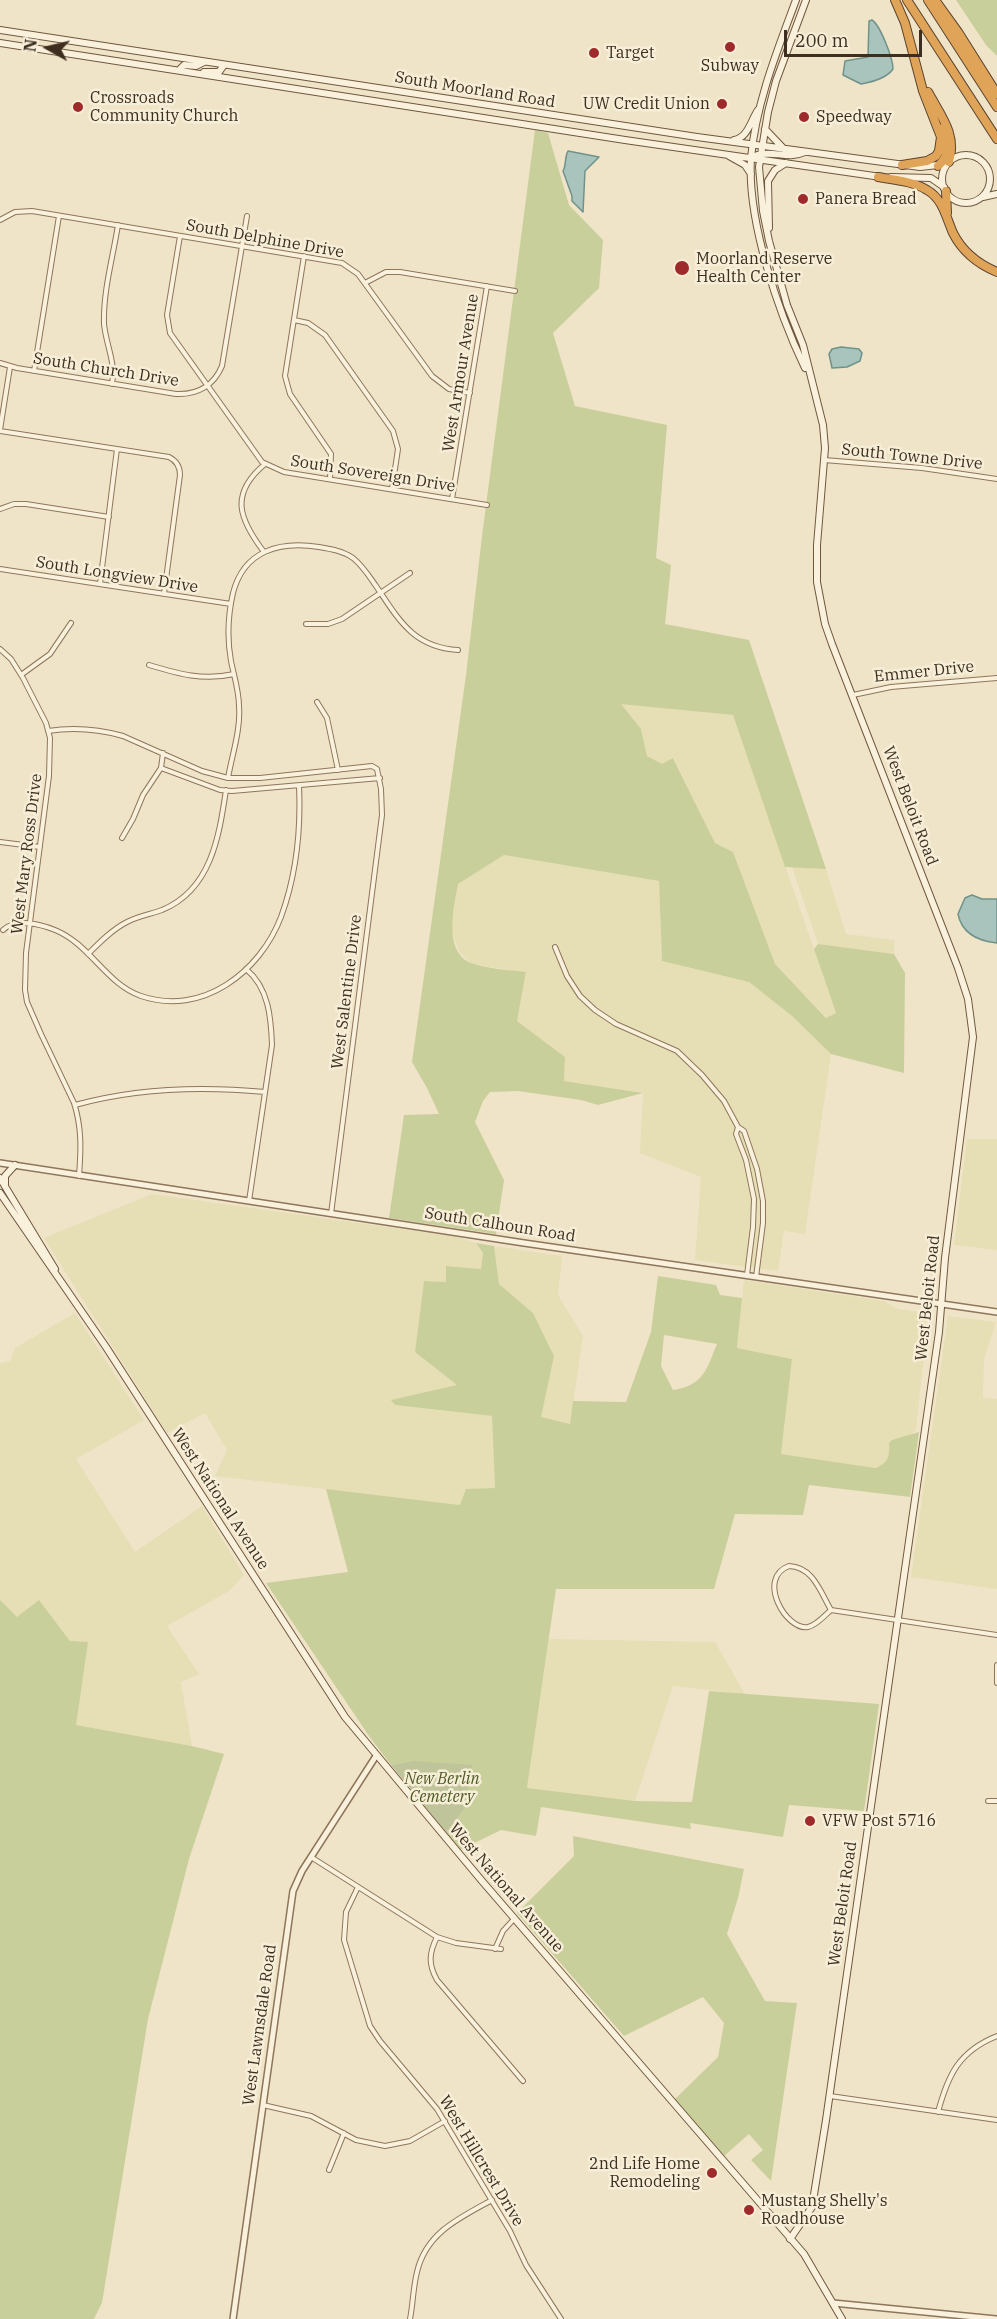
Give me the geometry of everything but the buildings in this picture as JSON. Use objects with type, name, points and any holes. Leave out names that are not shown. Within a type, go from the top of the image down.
[{"type":"highway","points":[[895,0],[905,23],[923,91],[941,137],[936,156],[927,161],[902,165]]},
{"type":"highway","points":[[907,0],[997,139]]},
{"type":"highway","points":[[928,0],[997,107]]},
{"type":"highway","points":[[935,0],[997,94]]},
{"type":"highway","points":[[982,72],[997,88]]},
{"type":"highway","points":[[920,77],[951,135],[953,143],[948,163]]},
{"type":"highway","points":[[930,96],[947,141],[944,160],[938,166]]},
{"type":"highway","points":[[878,177],[919,186],[929,191],[938,199],[961,246],[974,259],[997,272]]},
{"type":"highway","points":[[945,189],[949,223]]},
{"type":"main road","name":"West Beloit Road","points":[[796,0],[768,78],[751,158],[755,212],[762,247],[786,325],[810,377]]},
{"type":"main road","points":[[791,42],[788,33],[795,12],[796,0]]},
{"type":"main road","name":"West Beloit Road","points":[[790,2239],[808,2214],[814,2197],[830,2096],[934,1366],[945,1258],[972,1050],[971,1013],[958,968],[825,624],[817,582],[817,545],[824,460],[823,425],[803,345],[787,305],[769,241],[763,211],[760,157],[776,81],[806,0]]},
{"type":"main road","name":"South Moorland Road","points":[[0,30],[728,142],[920,167],[948,163]]},
{"type":"main road","name":"South Moorland Road","points":[[0,43],[726,155],[760,157],[878,177],[931,178],[945,189]]},
{"type":"main road","points":[[179,70],[184,65],[196,66],[205,62]]},
{"type":"main road","points":[[197,73],[219,72],[224,65]]},
{"type":"main road","points":[[405,105],[407,93]]},
{"type":"main road","points":[[728,142],[739,139],[746,132],[760,107]]},
{"type":"main road","points":[[765,129],[785,149]]},
{"type":"main road","points":[[760,157],[795,157],[806,152]]},
{"type":"main road","points":[[726,155],[745,165],[752,176]]},
{"type":"main road","points":[[997,177],[978,158],[971,156],[963,156],[948,163],[944,171],[945,189],[950,197],[963,203],[997,194]]},
{"type":"main road","points":[[769,241],[768,181],[775,170],[786,163]]},
{"type":"main road","points":[[982,197],[989,184],[988,170]]},
{"type":"main road","points":[[3,1191],[5,1176],[15,1165]]},
{"type":"main road","name":"West National Avenue","points":[[0,1178],[3,1191],[37,1237],[57,1275],[342,1712],[376,1756],[813,2266],[842,2319]]},
{"type":"street","name":"South Delphine Drive","points":[[0,220],[15,212],[23,211],[342,263],[354,269],[432,376],[449,388],[470,393]]},
{"type":"street","points":[[34,371],[59,216]]},
{"type":"street","points":[[207,386],[217,376],[222,366],[247,216]]},
{"type":"street","points":[[112,384],[114,369],[106,336],[104,315],[118,225]]},
{"type":"street","points":[[180,236],[167,315],[169,329],[175,343],[265,464],[247,482],[241,506],[245,525],[264,552]]},
{"type":"street","points":[[304,256],[286,369],[287,384],[293,398],[328,448],[332,462],[330,479]]},
{"type":"street","points":[[365,283],[378,275],[393,271],[515,291]]},
{"type":"street","name":"West Armour Avenue","points":[[453,499],[487,286]]},
{"type":"street","points":[[294,320],[314,326],[325,335],[393,431],[398,449],[392,489]]},
{"type":"street","name":"South Church Drive","points":[[0,363],[34,371],[180,394],[194,393],[207,386]]},
{"type":"street","points":[[10,366],[0,430],[169,457],[176,462],[180,475],[164,594]]},
{"type":"street","points":[[100,584],[117,449]]},
{"type":"street","name":"South Towne Drive","points":[[824,460],[922,468],[997,479]]},
{"type":"street","name":"South Sovereign Drive","points":[[265,464],[284,472],[487,505]]},
{"type":"street","points":[[0,509],[14,504],[26,504],[109,517]]},
{"type":"street","points":[[228,778],[240,712],[229,643],[231,604],[241,574],[264,552],[279,546],[297,544],[337,550],[357,562],[402,625],[416,637],[432,645],[458,650]]},
{"type":"street","name":"South Longview Drive","points":[[0,569],[231,604]]},
{"type":"street","points":[[306,624],[336,622],[410,573]]},
{"type":"street","points":[[21,675],[50,654],[71,623]]},
{"type":"street","name":"West Mary Ross Drive","points":[[0,649],[21,675],[48,731],[50,760],[25,975],[27,1002],[75,1105],[81,1135],[79,1176]]},
{"type":"street","points":[[149,665],[190,677],[208,678],[234,674]]},
{"type":"street","name":"Emmer Drive","points":[[853,694],[891,687],[997,678]]},
{"type":"street","points":[[48,731],[81,728],[110,732],[202,771],[228,778],[338,770],[327,718],[317,702]]},
{"type":"street","points":[[122,838],[134,819],[143,795],[161,768],[163,753]]},
{"type":"street","name":"West Salentine Drive","points":[[331,1214],[382,816],[380,778],[377,769],[372,766],[338,770]]},
{"type":"street","points":[[161,768],[226,790],[380,778]]},
{"type":"street","points":[[3,930],[14,924],[30,924],[54,930],[68,937],[113,979],[140,996],[172,1002],[203,997],[218,991],[246,969],[271,938],[281,918],[288,895],[298,840],[299,786]]},
{"type":"street","points":[[88,954],[118,927],[163,910],[179,902],[192,891],[211,860],[226,790]]},
{"type":"street","points":[[0,842],[40,847]]},
{"type":"street","points":[[555,947],[567,976],[580,996],[595,1010],[616,1024],[677,1051],[724,1101],[738,1127],[744,1131],[755,1162],[763,1202],[763,1223],[756,1277]]},
{"type":"street","points":[[246,969],[260,986],[266,998],[270,1011],[272,1045],[249,1201]]},
{"type":"street","points":[[75,1105],[126,1093],[151,1091],[232,1089],[265,1092]]},
{"type":"street","points":[[738,1127],[736,1134],[747,1164],[754,1202],[747,1275]]},
{"type":"street","points":[[747,1164],[755,1162]]},
{"type":"street","name":"South Calhoun Road","points":[[0,1163],[331,1214],[997,1311]]},
{"type":"street","points":[[754,1202],[763,1202]]},
{"type":"street","points":[[831,1610],[812,1576],[805,1569],[789,1566],[781,1569],[776,1576],[774,1590],[788,1619],[793,1624],[808,1627],[831,1610],[997,1635]]},
{"type":"street","points":[[997,1665],[997,1683]]},
{"type":"street","name":"West Lawnsdale Road","points":[[233,2319],[291,1902],[297,1880],[376,1756]]},
{"type":"street","points":[[988,1802],[997,1801]]},
{"type":"street","points":[[311,1857],[436,1937],[456,1943],[501,1949]]},
{"type":"street","name":"West Hillcrest Drive","points":[[358,1887],[346,1912],[344,1940],[366,2014],[380,2041],[424,2092],[445,2121],[492,2200],[526,2265],[561,2319]]},
{"type":"street","points":[[495,1949],[503,1931],[514,1918]]},
{"type":"street","points":[[436,1937],[431,1949],[430,1961],[437,1980],[522,2081]]},
{"type":"street","points":[[938,2112],[945,2086],[958,2064],[972,2049],[997,2036]]},
{"type":"street","points":[[830,2096],[997,2120]]},
{"type":"street","points":[[262,2105],[311,2116],[366,2143],[393,2145],[410,2141],[445,2121]]},
{"type":"street","points":[[329,2170],[344,2133]]},
{"type":"street","points":[[410,2319],[416,2275],[427,2247],[448,2225],[492,2200]]},
{"type":"street","points":[[833,2303],[996,2319]]},
{"type":"shaded area","points":[[620,703],[733,715],[836,1013],[827,1018],[775,964],[733,852],[715,843],[674,758],[662,765],[647,756],[641,729]]},
{"type":"shaded area","points":[[504,855],[659,881],[662,961],[749,982],[792,1016],[831,1054],[805,1234],[784,1231],[778,1271],[695,1260],[701,1177],[640,1153],[643,1093],[564,1081],[565,1057],[517,1021],[526,973],[472,964],[459,952],[451,929],[458,884]]},
{"type":"shaded area","points":[[792,867],[826,869],[846,934],[894,940],[894,954],[818,944]]},
{"type":"shaded area","points":[[967,1139],[997,1139],[997,1250],[954,1245]]},
{"type":"shaded area","points":[[152,1194],[458,1237],[476,1243],[483,1253],[481,1269],[446,1266],[446,1282],[424,1281],[415,1352],[458,1385],[392,1401],[395,1405],[492,1416],[495,1488],[460,1505],[215,1476],[227,1450],[205,1413],[167,1433],[44,1238]]},
{"type":"shaded area","points":[[494,1246],[562,1256],[558,1295],[583,1336],[570,1424],[540,1417],[554,1356],[533,1313],[499,1284]]},
{"type":"shaded area","points":[[744,1280],[884,1301],[898,1309],[919,1312],[924,1316],[927,1329],[916,1429],[911,1435],[889,1443],[890,1455],[883,1465],[873,1468],[781,1454],[792,1359],[737,1348]]},
{"type":"shaded area","points":[[75,1313],[144,1420],[76,1459],[135,1552],[202,1506],[244,1575],[229,1591],[167,1626],[199,1674],[181,1682],[192,1746],[75,1725],[70,1641],[39,1600],[17,1618],[0,1600],[0,1363],[10,1361],[15,1348]]},
{"type":"shaded area","points":[[948,1316],[996,1322],[984,1359],[983,1398],[997,1399],[997,1589],[911,1577]]},
{"type":"shaded area","points":[[549,1639],[715,1642],[745,1694],[673,1686],[635,1801],[527,1788]]},
{"type":"green space","points":[[956,0],[997,0],[997,56],[986,45]]},
{"type":"green space","points":[[535,130],[548,133],[569,205],[603,240],[599,288],[553,333],[575,406],[667,425],[656,558],[671,565],[665,624],[749,640],[826,869],[785,867],[733,715],[621,704],[641,729],[647,756],[662,764],[673,758],[715,843],[733,852],[775,964],[826,1018],[836,1013],[814,949],[818,944],[894,954],[905,973],[904,1073],[831,1054],[792,1016],[749,982],[662,961],[659,881],[504,855],[458,884],[452,929],[457,951],[464,959],[474,964],[526,972],[517,1021],[565,1057],[564,1081],[643,1093],[598,1105],[581,1100],[518,1091],[490,1092],[483,1101],[475,1122],[504,1180],[496,1234],[389,1218],[404,1115],[439,1114],[412,1062],[466,675]]},
{"type":"green space","points":[[476,1243],[494,1246],[499,1284],[533,1313],[554,1356],[541,1417],[570,1424],[573,1401],[626,1402],[651,1332],[658,1276],[716,1285],[720,1295],[742,1298],[737,1348],[792,1359],[781,1454],[875,1468],[887,1459],[889,1443],[892,1440],[919,1432],[910,1497],[809,1485],[803,1515],[735,1514],[714,1589],[556,1589],[527,1788],[635,1801],[692,1802],[709,1691],[879,1704],[864,1811],[789,1805],[783,1837],[690,1823],[691,1829],[541,1807],[536,1836],[501,1830],[460,1850],[446,1832],[465,1809],[412,1761],[391,1765],[369,1736],[266,1583],[348,1572],[326,1489],[460,1505],[466,1489],[495,1488],[492,1416],[395,1405],[391,1400],[457,1385],[415,1352],[424,1281],[446,1282],[446,1266],[481,1269],[483,1253]],"holes":[[[664,1335],[717,1344],[706,1369],[698,1380],[683,1388],[673,1390],[661,1366]]]},
{"type":"green space","points":[[0,1600],[17,1617],[39,1600],[70,1641],[88,1642],[76,1725],[224,1754],[189,1859],[148,2019],[102,2303],[94,2319],[0,2319]]},
{"type":"green space","name":"New Berlin Cemetery","points":[[412,1761],[472,1765],[465,1809],[446,1832],[391,1765]]},
{"type":"green space","points":[[573,1836],[744,1869],[727,1934],[765,2001],[797,2003],[771,2181],[751,2160],[763,2150],[749,2134],[723,2157],[674,2100],[718,2057],[724,2023],[703,1997],[624,2036],[517,1913],[574,1856]]},
{"type":"water","points":[[872,20],[886,42],[893,69],[883,77],[861,84],[843,75],[845,61],[868,57],[869,21]]},
{"type":"water","points":[[568,151],[599,157],[585,171],[583,212],[572,201],[563,171]]},
{"type":"water","points":[[841,347],[859,349],[862,353],[860,361],[847,367],[832,368],[829,354],[832,349]]},
{"type":"water","points":[[972,895],[982,899],[997,899],[997,943],[977,938],[963,927],[958,914],[965,898]]},
{"type":"place","name":"Subway","points":[[730,47]]},
{"type":"place","name":"Target","points":[[594,53]]},
{"type":"place","name":"UW Credit Union","points":[[722,104]]},
{"type":"place","name":"Crossroads Community Church","points":[[78,107]]},
{"type":"place","name":"Speedway","points":[[804,117]]},
{"type":"place","name":"Panera Bread","points":[[803,199]]},
{"type":"place","name":"Moorland Reserve Health Center","points":[[682,268]]},
{"type":"place","name":"VFW Post 5716","points":[[810,1821]]},
{"type":"place","name":"2nd Life Home Remodeling","points":[[712,2173]]},
{"type":"place","name":"Mustang Shelly's Roadhouse","points":[[749,2210]]}]
